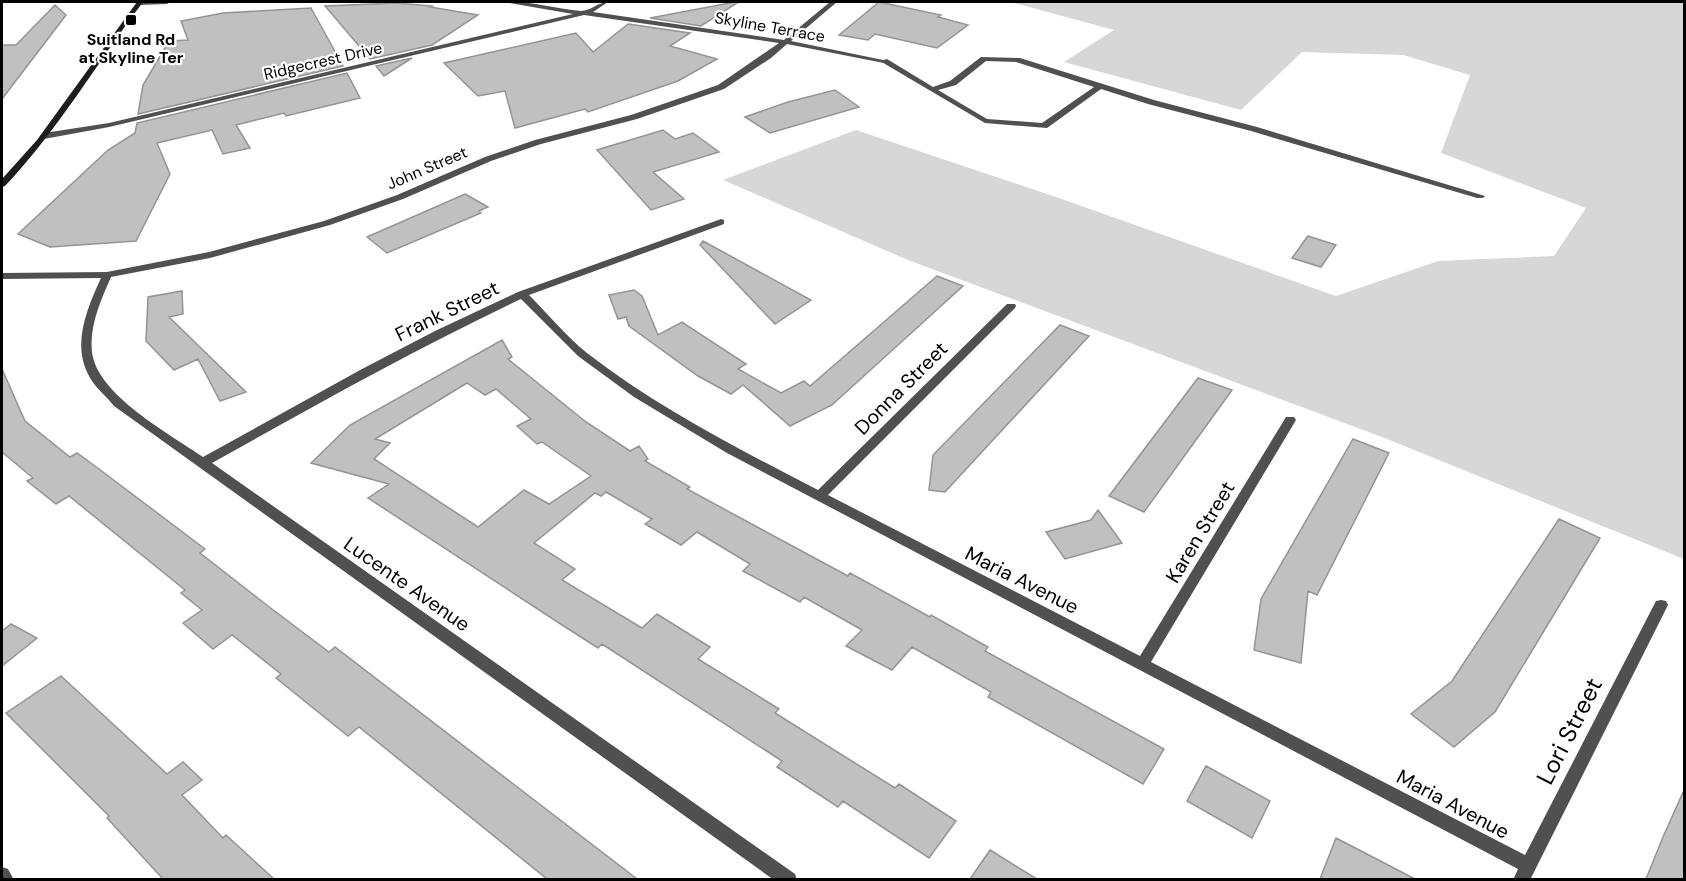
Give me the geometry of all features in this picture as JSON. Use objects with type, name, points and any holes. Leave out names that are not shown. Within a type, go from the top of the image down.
[{"type":"main road","points":[[2,184],[32,154],[104,47],[140,2]]},
{"type":"street","points":[[140,2],[167,2]]},
{"type":"street","name":"Skyline Terrace","points":[[507,2],[785,42],[884,61],[985,121],[1044,126],[1100,86]]},
{"type":"street","name":"Ridgecrest Drive","points":[[44,136],[119,122],[588,12],[605,2]]},
{"type":"street","name":"John Street","points":[[2,276],[108,275],[210,255],[327,223],[400,197],[488,159],[538,142],[612,123],[721,87],[752,68],[834,2]]},
{"type":"street","points":[[933,89],[953,83],[984,59],[1017,60],[1480,196]]},
{"type":"street","name":"Frank Street","points":[[203,463],[377,366],[522,294],[721,222]]},
{"type":"street","name":"Lucente Avenue","points":[[108,275],[94,302],[87,327],[88,359],[95,376],[118,403],[789,879]]},
{"type":"street","name":"Maria Avenue","points":[[522,294],[582,354],[638,394],[731,450],[1528,865]]},
{"type":"street","name":"Donna Street","points":[[819,497],[1011,306]]},
{"type":"street","name":"Karen Street","points":[[1143,663],[1290,420]]},
{"type":"street","name":"Lori Street","points":[[1521,879],[1661,605]]},
{"type":"street","points":[[2,875],[6,879]]},
{"type":"shaded area","points":[[1010,2],[1684,2],[1684,559],[1382,437],[908,260],[723,180],[856,130],[1056,197],[1336,296],[1438,261],[1554,256],[1586,208],[1441,153],[1470,75],[1403,55],[1302,52],[1241,110],[1064,62],[1114,30]]},
{"type":"building","points":[[879,2],[941,15],[938,17],[968,25],[937,48],[875,34],[868,40],[839,35]]},
{"type":"building","points":[[396,3],[432,6],[430,7],[478,15],[432,45],[370,59],[325,6]]},
{"type":"building","points":[[737,3],[701,26],[650,18]]},
{"type":"building","points":[[55,5],[66,15],[2,99],[2,45],[16,45]]},
{"type":"building","points":[[311,8],[343,66],[138,114],[143,85],[169,41],[188,40],[181,21],[223,13]]},
{"type":"building","points":[[628,24],[690,33],[670,46],[717,59],[678,81],[588,112],[585,109],[515,128],[505,91],[478,96],[444,63],[576,33],[593,52]]},
{"type":"building","points":[[412,58],[384,76],[376,66]]},
{"type":"building","points":[[347,73],[360,98],[286,116],[284,113],[236,125],[250,148],[223,154],[212,130],[157,143],[170,174],[136,241],[50,247],[18,234],[108,150],[135,133],[137,123]]},
{"type":"building","points":[[835,90],[859,107],[770,133],[745,117],[788,102]]},
{"type":"building","points":[[663,130],[675,139],[693,133],[719,152],[653,172],[684,199],[651,210],[597,150]]},
{"type":"building","points":[[465,194],[488,207],[479,211],[481,213],[387,253],[367,237]]},
{"type":"building","points":[[1308,236],[1336,245],[1321,267],[1292,258]]},
{"type":"building","points":[[703,241],[811,300],[775,324],[700,245]]},
{"type":"building","points":[[937,276],[963,286],[832,405],[790,426],[743,385],[731,394],[698,376],[629,326],[626,317],[618,319],[609,295],[634,290],[642,296],[658,335],[682,322],[746,364],[738,369],[781,393],[804,381],[810,386]]},
{"type":"building","points":[[182,291],[183,314],[169,317],[246,392],[220,401],[198,359],[174,370],[146,341],[148,297]]},
{"type":"building","points":[[1060,325],[1089,336],[945,492],[929,490],[933,455]]},
{"type":"building","points":[[502,340],[512,357],[508,359],[586,422],[630,451],[639,446],[648,459],[645,461],[690,487],[687,489],[848,576],[850,573],[930,617],[931,615],[988,647],[985,651],[1164,749],[1143,784],[988,697],[991,692],[912,647],[892,670],[846,646],[862,630],[804,597],[800,602],[743,571],[750,564],[697,532],[681,545],[645,524],[652,519],[606,492],[601,496],[595,493],[534,543],[575,569],[562,580],[642,628],[657,614],[710,647],[698,659],[779,709],[775,713],[895,788],[899,784],[956,821],[929,858],[843,801],[838,807],[777,767],[782,761],[602,644],[598,648],[368,498],[389,484],[311,463],[350,425]],"holes":[[[467,383],[485,395],[496,389],[531,419],[517,426],[537,444],[542,442],[591,476],[549,504],[524,490],[478,527],[374,459],[390,443],[375,439]]]},
{"type":"building","points":[[2,369],[25,421],[70,457],[77,453],[95,466],[205,549],[200,553],[268,606],[329,652],[335,647],[637,879],[547,879],[359,727],[348,736],[276,678],[281,674],[232,635],[213,649],[183,623],[202,610],[181,593],[185,590],[69,496],[56,504],[27,481],[33,478],[2,452]]},
{"type":"building","points":[[1198,378],[1232,390],[1144,512],[1109,496]]},
{"type":"building","points":[[1353,439],[1389,453],[1317,595],[1308,591],[1301,663],[1254,650],[1261,599]]},
{"type":"building","points":[[1098,510],[1122,543],[1065,559],[1046,532],[1091,520]]},
{"type":"building","points":[[1559,519],[1600,538],[1495,712],[1454,747],[1411,714],[1452,681]]},
{"type":"building","points":[[11,624],[37,638],[2,666],[2,631]]},
{"type":"building","points":[[61,676],[167,774],[183,762],[202,780],[182,795],[223,838],[226,835],[274,879],[163,879],[107,818],[109,816],[6,713]]},
{"type":"building","points":[[1206,766],[1270,801],[1252,838],[1187,801]]},
{"type":"building","points":[[1684,790],[1684,879],[1646,879],[1663,837]]},
{"type":"building","points":[[1336,838],[1415,879],[1320,879]]},
{"type":"building","points":[[990,850],[1037,879],[970,879]]},
{"type":"place","name":"Suitland Rd at Skyline Ter","points":[[131,20]]}]
